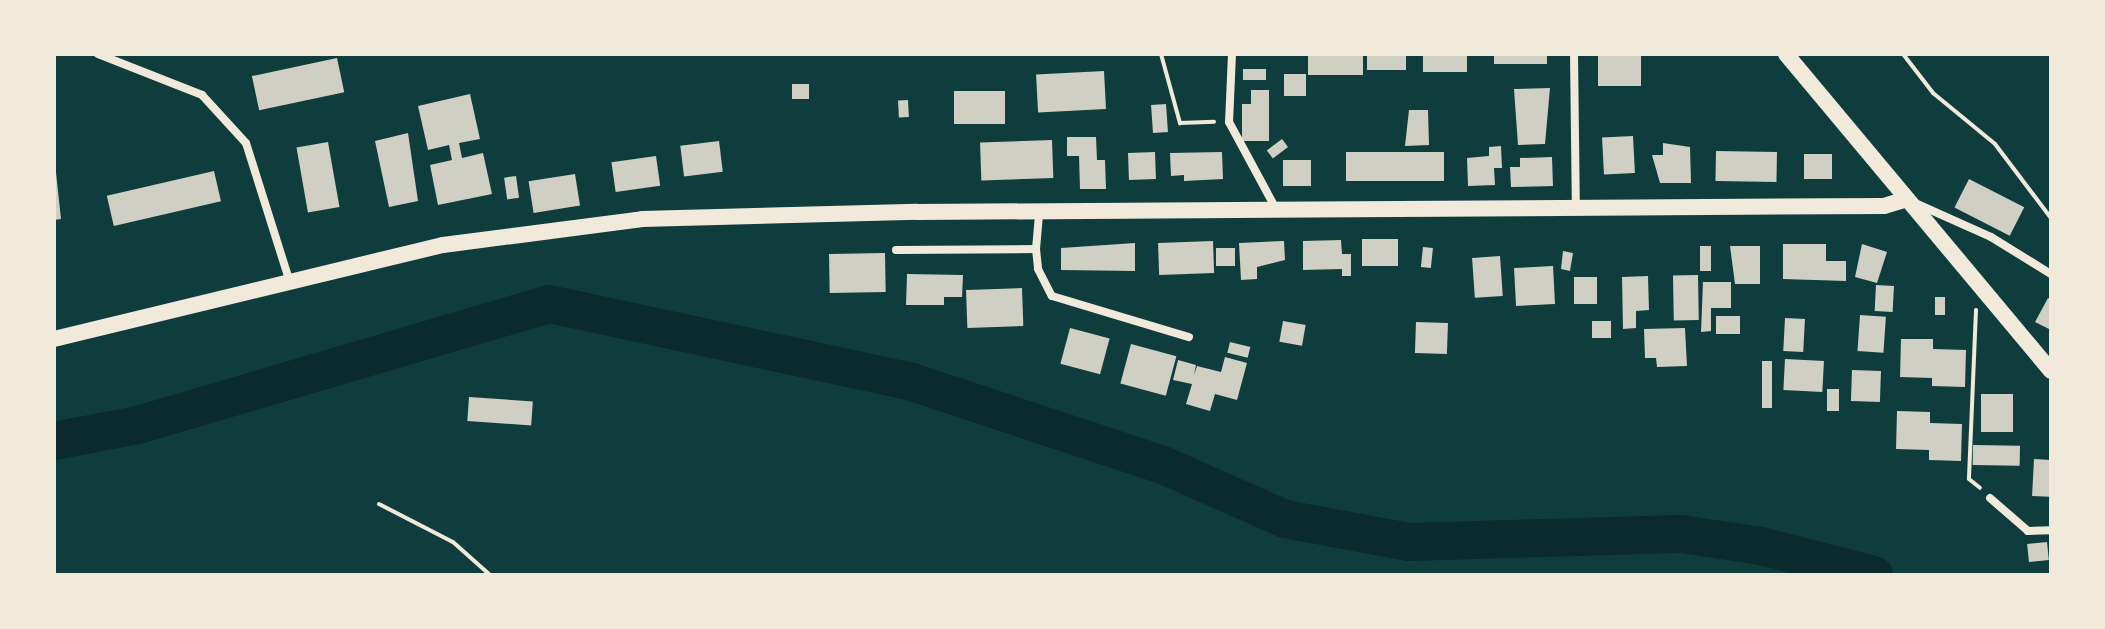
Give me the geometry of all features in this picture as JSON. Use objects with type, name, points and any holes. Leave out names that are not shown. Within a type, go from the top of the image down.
[{"type":"main road","points":[[1786,54],[2051,371]]},
{"type":"main road","points":[[55,339],[289,279],[443,245],[584,224],[742,216],[1884,206],[1907,199]]},
{"type":"street","points":[[98,54],[202,95],[246,143],[289,279]]},
{"type":"street","points":[[1232,54],[1229,122],[1277,210]]},
{"type":"street","points":[[1574,54],[1576,209]]},
{"type":"street","points":[[1907,199],[1991,237],[2051,274]]},
{"type":"street","points":[[1039,213],[1038,269],[1052,296],[1189,337]]},
{"type":"street","points":[[896,250],[1036,249]]},
{"type":"street","points":[[1990,498],[2028,531],[2051,530]]},
{"type":"path","points":[[1161,54],[1180,123],[1229,122]]},
{"type":"path","points":[[1903,54],[1933,93],[1995,144],[2051,218]]},
{"type":"path","points":[[1984,293],[1976,311],[1969,479],[1990,498]]},
{"type":"path","points":[[379,504],[453,542],[490,575]]},
{"type":"building","points":[[1308,54],[1363,54],[1363,75],[1308,75]]},
{"type":"building","points":[[1367,54],[1406,54],[1406,70],[1367,70]]},
{"type":"building","points":[[1423,54],[1467,54],[1467,72],[1423,72]]},
{"type":"building","points":[[1494,54],[1547,54],[1547,64],[1494,64]]},
{"type":"building","points":[[1598,54],[1641,54],[1641,86],[1598,86]]},
{"type":"building","points":[[337,58],[344,92],[259,110],[252,76]]},
{"type":"building","points":[[1243,69],[1266,69],[1266,80],[1243,80]]},
{"type":"building","points":[[1104,71],[1106,109],[1038,113],[1036,75]]},
{"type":"building","points":[[1284,74],[1306,74],[1306,96],[1284,96]]},
{"type":"building","points":[[792,84],[809,84],[809,99],[792,99]]},
{"type":"building","points":[[1550,88],[1545,144],[1518,145],[1514,89]]},
{"type":"building","points":[[1251,90],[1269,90],[1269,141],[1242,141],[1242,104],[1251,104]]},
{"type":"building","points":[[954,91],[1005,91],[1005,124],[954,124]]},
{"type":"building","points":[[470,94],[480,139],[459,143],[462,158],[483,153],[492,194],[438,205],[430,165],[452,160],[449,145],[428,150],[418,106]]},
{"type":"building","points":[[908,100],[909,117],[899,118],[898,101]]},
{"type":"building","points":[[1166,104],[1168,132],[1153,133],[1151,105]]},
{"type":"building","points":[[1409,110],[1428,110],[1429,145],[1405,146]]},
{"type":"building","points":[[408,133],[418,201],[389,207],[375,141]]},
{"type":"building","points":[[1633,136],[1635,173],[1604,175],[1602,138]]},
{"type":"building","points":[[1067,137],[1096,137],[1097,160],[1105,160],[1106,189],[1080,189],[1079,156],[1067,156]]},
{"type":"building","points":[[1282,139],[1288,147],[1273,158],[1267,150]]},
{"type":"building","points":[[1052,140],[1053,178],[981,180],[980,143]]},
{"type":"building","points":[[719,141],[723,172],[684,177],[680,146]]},
{"type":"building","points":[[328,142],[339,207],[308,213],[296,148]]},
{"type":"building","points":[[1663,143],[1690,147],[1691,183],[1660,183],[1652,155],[1663,155]]},
{"type":"building","points":[[1501,146],[1502,168],[1494,168],[1495,185],[1468,186],[1467,158],[1489,156],[1489,147]]},
{"type":"building","points":[[1716,151],[1777,152],[1776,182],[1715,181]]},
{"type":"building","points":[[1155,152],[1156,179],[1129,180],[1128,153]]},
{"type":"building","points":[[1222,152],[1223,179],[1184,181],[1184,175],[1171,176],[1170,153]]},
{"type":"building","points":[[1346,152],[1444,152],[1444,181],[1346,181]]},
{"type":"building","points":[[1804,154],[1832,154],[1832,179],[1804,179]]},
{"type":"building","points":[[656,156],[660,186],[616,192],[611,162]]},
{"type":"building","points":[[1552,157],[1553,186],[1511,187],[1510,167],[1520,167],[1520,158]]},
{"type":"building","points":[[1283,160],[1311,160],[1311,186],[1283,186]]},
{"type":"building","points":[[54,163],[61,219],[54,220]]},
{"type":"building","points":[[214,171],[221,201],[114,226],[107,196]]},
{"type":"building","points":[[575,174],[580,206],[534,213],[529,181]]},
{"type":"building","points":[[516,176],[519,198],[507,199],[504,178]]},
{"type":"building","points":[[1969,179],[2024,207],[2010,236],[1954,208]]},
{"type":"building","points":[[1362,239],[1398,239],[1398,266],[1362,266]]},
{"type":"building","points":[[1341,240],[1342,254],[1351,254],[1351,276],[1342,276],[1342,269],[1303,270],[1303,241]]},
{"type":"building","points":[[1213,241],[1214,273],[1159,275],[1158,243]]},
{"type":"building","points":[[1284,241],[1285,260],[1257,267],[1257,279],[1241,280],[1239,243]]},
{"type":"building","points":[[1135,243],[1135,271],[1061,270],[1061,248]]},
{"type":"building","points":[[1783,244],[1826,244],[1826,261],[1846,261],[1846,281],[1783,279]]},
{"type":"building","points":[[1862,244],[1887,252],[1877,283],[1855,277]]},
{"type":"building","points":[[1700,246],[1711,246],[1711,271],[1700,271]]},
{"type":"building","points":[[1730,246],[1760,246],[1760,284],[1735,284]]},
{"type":"building","points":[[1423,247],[1433,248],[1431,268],[1421,267]]},
{"type":"building","points":[[1216,248],[1235,248],[1235,266],[1216,266]]},
{"type":"building","points":[[1563,251],[1573,253],[1570,271],[1561,269]]},
{"type":"building","points":[[885,253],[886,292],[830,293],[829,254]]},
{"type":"building","points":[[1500,256],[1503,296],[1475,298],[1472,258]]},
{"type":"building","points":[[1553,266],[1555,304],[1516,306],[1514,268]]},
{"type":"building","points":[[907,274],[963,275],[962,297],[944,297],[944,305],[906,305]]},
{"type":"building","points":[[1673,275],[1698,275],[1699,320],[1674,320]]},
{"type":"building","points":[[1648,276],[1649,310],[1636,311],[1636,328],[1623,329],[1622,277]]},
{"type":"building","points":[[1574,277],[1597,277],[1597,304],[1574,304]]},
{"type":"building","points":[[1703,282],[1731,282],[1731,308],[1711,308],[1711,331],[1701,332]]},
{"type":"building","points":[[1876,285],[1894,286],[1893,312],[1875,311]]},
{"type":"building","points":[[1022,288],[1023,326],[967,328],[966,290]]},
{"type":"building","points":[[1935,297],[1945,297],[1945,315],[1935,315]]},
{"type":"building","points":[[2048,298],[2051,300],[2051,330],[2035,322]]},
{"type":"building","points":[[1860,315],[1886,317],[1883,353],[1857,351]]},
{"type":"building","points":[[1716,316],[1740,316],[1740,334],[1716,334]]},
{"type":"building","points":[[1785,318],[1805,319],[1803,352],[1783,351]]},
{"type":"building","points":[[1283,321],[1306,325],[1302,346],[1279,342]]},
{"type":"building","points":[[1592,321],[1611,321],[1611,338],[1592,338]]},
{"type":"building","points":[[1416,322],[1448,323],[1447,354],[1415,353]]},
{"type":"building","points":[[1070,328],[1110,339],[1100,374],[1060,364]]},
{"type":"building","points":[[1685,328],[1687,366],[1657,367],[1656,358],[1645,358],[1644,329]]},
{"type":"building","points":[[1901,339],[1933,339],[1933,349],[1966,350],[1965,387],[1932,386],[1932,378],[1900,377]]},
{"type":"building","points":[[1230,342],[1250,347],[1248,358],[1227,353]]},
{"type":"building","points":[[1131,344],[1176,356],[1166,396],[1120,384]]},
{"type":"building","points":[[1225,357],[1247,363],[1237,400],[1215,394],[1210,411],[1186,404],[1192,384],[1173,380],[1178,360],[1196,365],[1194,375],[1197,366],[1221,372]]},
{"type":"building","points":[[1785,359],[1824,361],[1822,392],[1783,390]]},
{"type":"building","points":[[1762,361],[1772,361],[1772,408],[1762,408]]},
{"type":"building","points":[[1852,370],[1881,371],[1880,402],[1851,401]]},
{"type":"building","points":[[1827,389],[1839,389],[1839,411],[1827,411]]},
{"type":"building","points":[[1981,394],[2013,394],[2013,432],[1981,432]]},
{"type":"building","points":[[469,397],[533,401],[531,425],[467,421]]},
{"type":"building","points":[[1897,411],[1930,412],[1930,423],[1962,424],[1961,461],[1929,460],[1929,450],[1896,449]]},
{"type":"building","points":[[1973,445],[2020,446],[2020,466],[1973,465]]},
{"type":"building","points":[[2034,459],[2051,460],[2049,497],[2032,496]]},
{"type":"building","points":[[2047,542],[2049,560],[2029,562],[2027,544]]},
{"type":"waterway","points":[[54,441],[138,425],[549,304],[912,382],[1163,465],[1285,519],[1409,542],[1681,534],[1761,546],[1874,575]]}]
